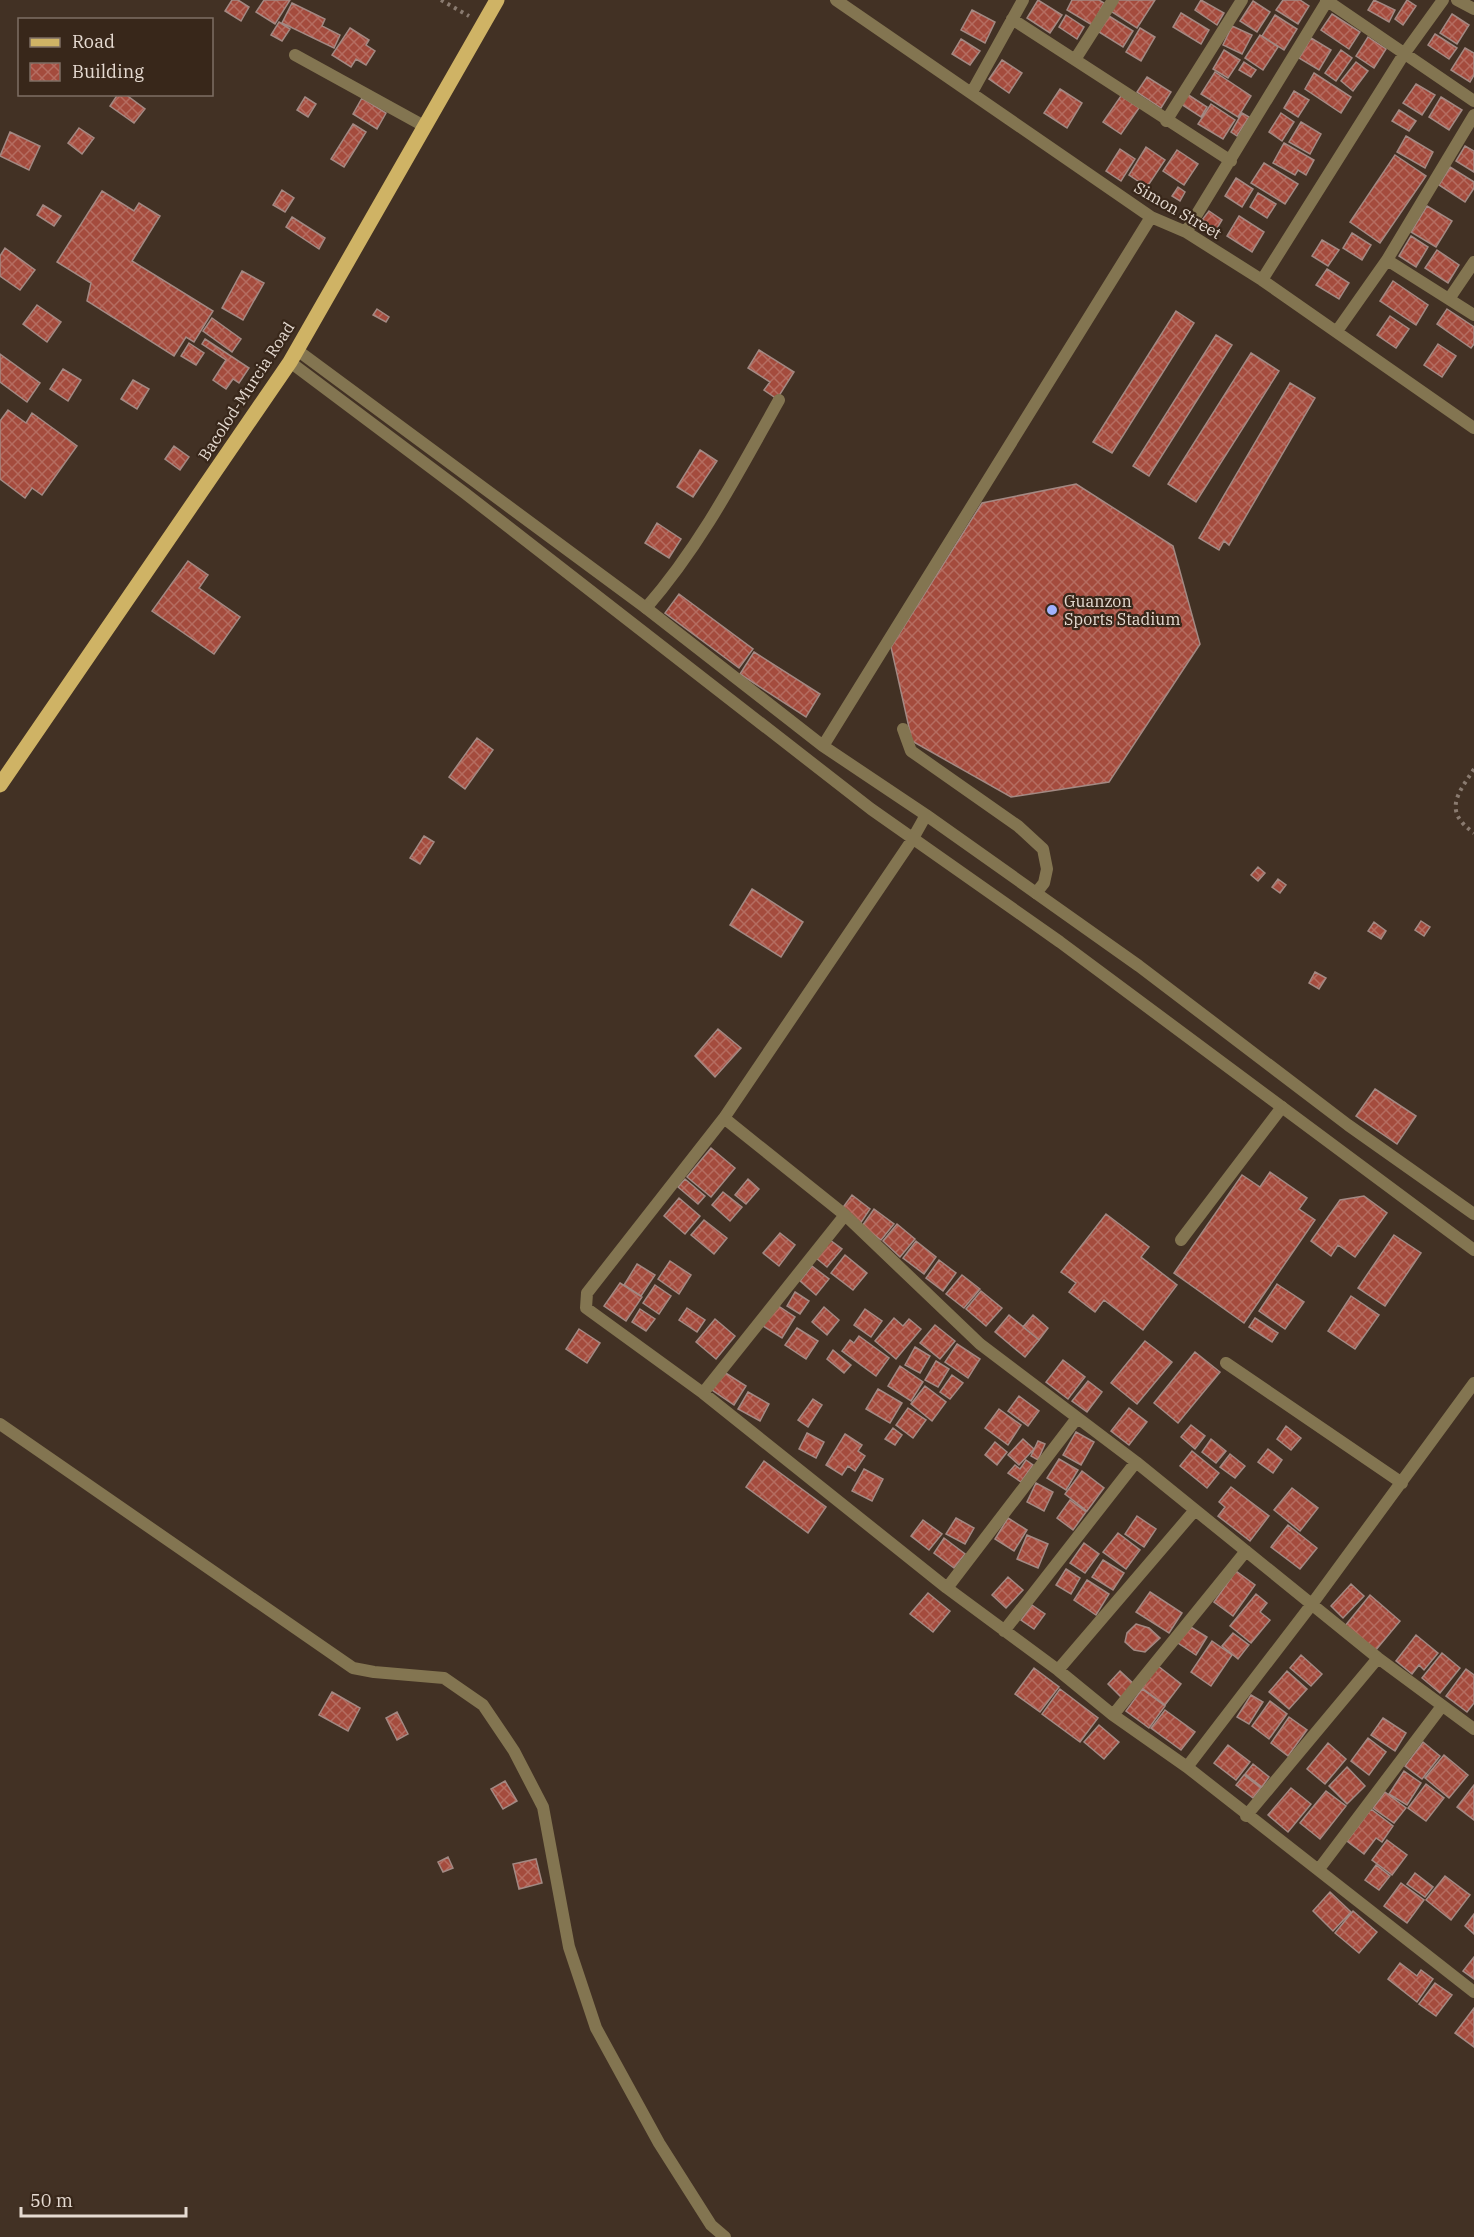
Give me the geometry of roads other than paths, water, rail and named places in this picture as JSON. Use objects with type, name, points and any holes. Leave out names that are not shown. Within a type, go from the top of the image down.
[{"type":"main road","name":"Bacolod-Murcia Road","points":[[1,783],[293,356],[496,0]]},
{"type":"street","name":"Simon Street","points":[[836,0],[1151,217],[1186,232],[1262,280],[1474,428]]},
{"type":"street","points":[[972,92],[1023,0]]},
{"type":"street","points":[[1076,58],[1113,0]]},
{"type":"street","points":[[1166,121],[1242,0]]},
{"type":"street","points":[[1262,280],[1404,54],[1443,0]]},
{"type":"street","points":[[1457,0],[1474,9]]},
{"type":"street","points":[[1186,232],[1327,1],[1474,101]]},
{"type":"street","points":[[1012,19],[1076,58],[1166,121],[1231,161]]},
{"type":"street","points":[[295,55],[424,126]]},
{"type":"street","points":[[1337,331],[1387,260],[1474,115]]},
{"type":"street","points":[[824,746],[1151,217]]},
{"type":"street","points":[[1387,260],[1474,315]]},
{"type":"street","points":[[1449,299],[1474,262]]},
{"type":"street","points":[[293,356],[645,608],[824,746],[926,815],[1139,966],[1347,1125],[1474,1214]]},
{"type":"street","points":[[293,356],[612,608],[912,840],[1060,942],[1474,1250]]},
{"type":"street","points":[[645,608],[682,565],[713,519],[779,400]]},
{"type":"street","points":[[612,608],[619,590]]},
{"type":"street","points":[[903,729],[911,751],[1018,826],[1043,849],[1047,868],[1044,884],[1036,893]]},
{"type":"street","points":[[926,815],[912,840],[724,1118],[586,1293],[586,1308],[703,1393],[947,1588],[1058,1670],[1113,1715],[1187,1767],[1246,1816],[1319,1869],[1474,1992]]},
{"type":"street","points":[[1180,1240],[1282,1107]]},
{"type":"street","points":[[724,1118],[845,1215],[980,1344],[1136,1462],[1378,1658],[1474,1729]]},
{"type":"street","points":[[703,1393],[845,1215]]},
{"type":"street","points":[[1226,1363],[1402,1483]]},
{"type":"street","points":[[1187,1767],[1312,1604],[1474,1383]]},
{"type":"street","points":[[947,1588],[1077,1418]]},
{"type":"street","points":[[0,1424],[353,1668],[374,1672],[444,1677],[483,1705],[514,1751],[543,1807],[569,1947],[596,2028],[659,2143],[711,2225],[725,2237]]},
{"type":"street","points":[[1004,1631],[1136,1462]]},
{"type":"street","points":[[1058,1670],[1195,1510]]},
{"type":"street","points":[[1113,1715],[1246,1551]]},
{"type":"street","points":[[1246,1816],[1378,1658]]},
{"type":"street","points":[[1319,1869],[1442,1706]]},
{"type":"place","name":"Guanzon Sports Stadium","points":[[1052,610]]}]
